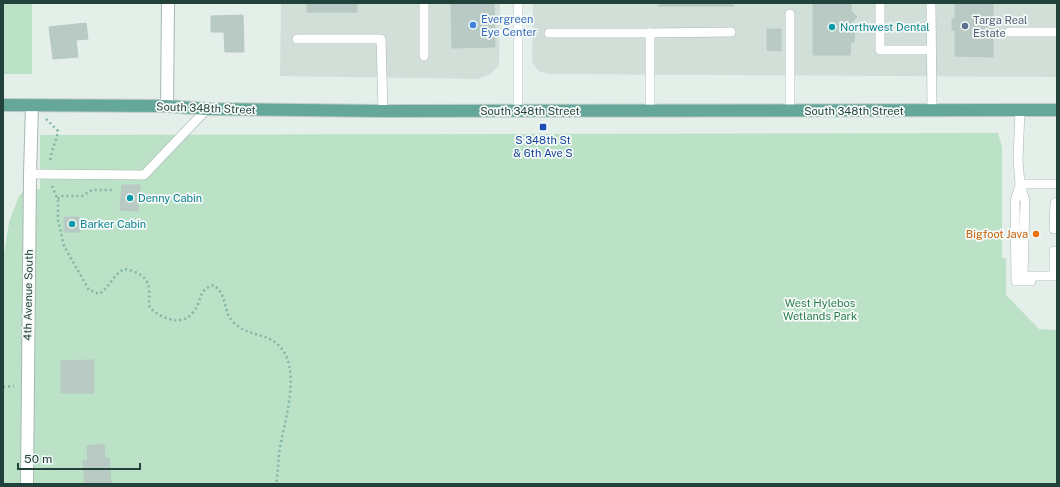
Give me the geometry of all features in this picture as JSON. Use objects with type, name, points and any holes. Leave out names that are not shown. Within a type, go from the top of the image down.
[{"type":"main road","name":"South 348th Street","points":[[3,105],[167,106],[207,109],[383,111],[1057,110]]},
{"type":"street","points":[[167,106],[168,3]]},
{"type":"street","name":"4th Avenue South","points":[[27,484],[32,105]]},
{"type":"lane","points":[[424,3],[424,56]]},
{"type":"lane","points":[[518,3],[518,111]]},
{"type":"lane","points":[[880,3],[880,50],[932,50]]},
{"type":"lane","points":[[931,3],[932,110]]},
{"type":"lane","points":[[790,14],[790,111]]},
{"type":"lane","points":[[549,33],[731,32]]},
{"type":"lane","points":[[1009,32],[1057,32]]},
{"type":"lane","points":[[650,33],[650,111]]},
{"type":"lane","points":[[297,39],[381,39],[383,111]]},
{"type":"lane","points":[[30,174],[144,175],[207,109]]},
{"type":"lane","points":[[1020,110],[1018,160],[1020,184],[1024,201],[1023,276],[1054,276],[1054,251]]},
{"type":"lane","points":[[1020,184],[1057,184]]},
{"type":"lane","points":[[1020,184],[1015,201],[1016,281],[1057,281]]},
{"type":"lane","points":[[1054,229],[1055,203],[1057,202]]},
{"type":"path","points":[[50,166],[50,151],[57,139],[58,131]]},
{"type":"path","points":[[50,181],[58,200],[58,220],[64,246],[89,290],[99,294],[105,290],[117,272],[124,269],[131,270],[141,274],[147,280],[150,308],[163,318],[182,320],[195,311],[202,292],[206,287],[214,286],[219,290],[225,300],[227,312],[232,321],[248,333],[276,342],[282,349],[289,361],[290,393],[279,453],[276,484]]},
{"type":"path","points":[[58,200],[60,196],[82,196],[92,190],[114,190]]},
{"type":"shaded area","points":[[281,3],[500,3],[499,66],[490,74],[478,79],[280,76]]},
{"type":"shaded area","points":[[533,3],[1057,3],[1057,77],[548,74],[538,71],[532,62]]},
{"type":"green space","points":[[3,3],[32,3],[32,74],[3,74]]},
{"type":"green space","name":"West Hylebos Wetlands Park","points":[[998,133],[1002,147],[1002,258],[1006,258],[1006,295],[1039,329],[1057,330],[1057,484],[3,484],[3,261],[9,222],[19,196],[25,189],[40,189],[40,135]]},
{"type":"building","points":[[307,3],[357,3],[357,12],[307,12]]},
{"type":"building","name":"Evergreen Eye Center","points":[[451,3],[494,3],[495,47],[452,48]]},
{"type":"building","points":[[659,3],[733,3],[733,6],[659,6]]},
{"type":"building","name":"Northwest Dental","points":[[813,3],[851,3],[851,11],[857,17],[851,23],[850,30],[855,30],[854,42],[851,42],[850,55],[813,55]]},
{"type":"building","points":[[955,3],[993,3],[993,57],[955,56],[955,30],[952,30],[952,19],[955,19]]},
{"type":"building","points":[[243,15],[244,52],[225,52],[224,32],[211,32],[211,16]]},
{"type":"building","points":[[86,23],[88,39],[76,40],[78,57],[53,59],[49,27]]},
{"type":"building","points":[[767,29],[781,29],[781,51],[767,50]]},
{"type":"building","name":"Denny Cabin","points":[[122,185],[140,185],[138,211],[120,210]]},
{"type":"building","name":"Barker Cabin","points":[[64,217],[79,217],[80,232],[64,232]]},
{"type":"building","points":[[94,360],[94,393],[61,393],[61,361]]},
{"type":"building","points":[[104,444],[105,459],[109,458],[111,484],[85,484],[83,461],[88,461],[87,446]]},
{"type":"place","name":"Evergreen Eye Center","points":[[473,25]]},
{"type":"place","name":"Targa Real Estate","points":[[965,26]]},
{"type":"place","name":"Northwest Dental","points":[[832,27]]},
{"type":"place","name":"S 348th St & 6th Ave S","points":[[543,127]]},
{"type":"place","name":"Denny Cabin","points":[[130,198]]},
{"type":"place","name":"Barker Cabin","points":[[72,224]]},
{"type":"place","name":"Bigfoot Java","points":[[1036,234]]}]
